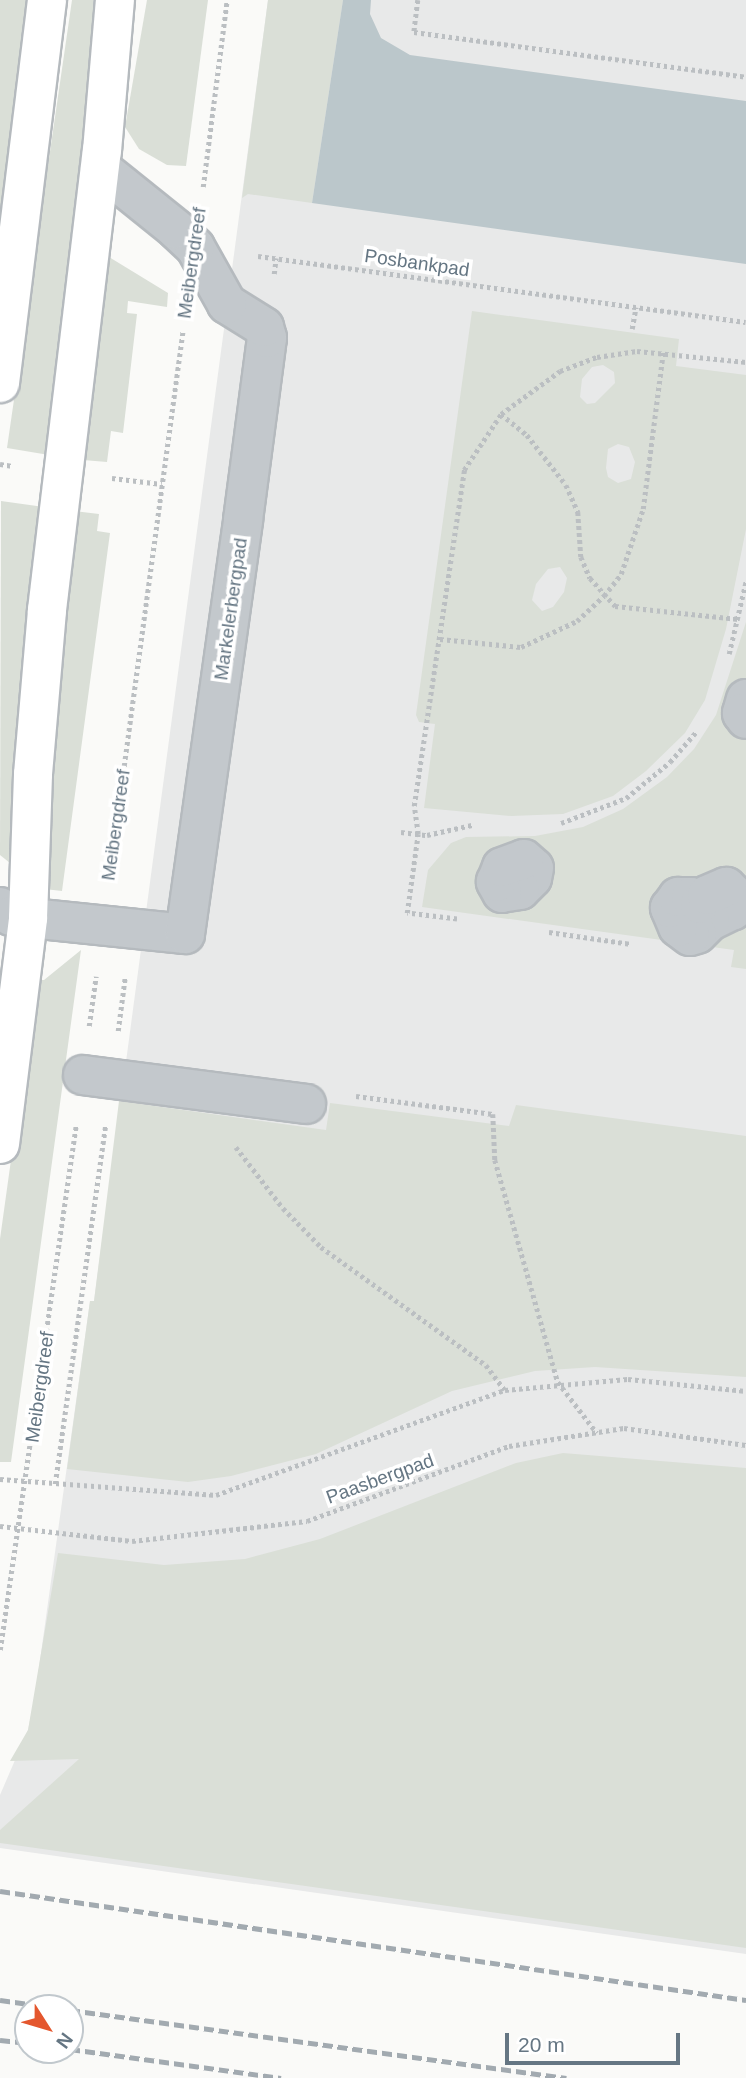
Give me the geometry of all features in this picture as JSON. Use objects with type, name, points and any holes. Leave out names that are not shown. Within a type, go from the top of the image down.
[{"type":"main road","points":[[0,383],[47,0]]},
{"type":"main road","points":[[0,1144],[14,912],[33,774],[47,610],[100,168],[115,0]]},
{"type":"street","name":"Markelerbergpad","points":[[14,912],[185,934],[267,338],[257,319],[227,304],[195,247],[100,168]]},
{"type":"street","points":[[746,699],[742,713],[746,719]]},
{"type":"street","points":[[97,1077],[306,1104]]},
{"type":"path","name":"Meibergdreef","points":[[195,247],[227,0]]},
{"type":"path","points":[[418,0],[414,32],[746,77]]},
{"type":"path","name":"Posbankpad","points":[[195,247],[746,322]]},
{"type":"path","points":[[632,329],[636,307]]},
{"type":"path","name":"Meibergdreef","points":[[0,1650],[26,1482],[97,1077],[117,926],[184,326]]},
{"type":"path","points":[[440,639],[521,647],[577,621],[604,596],[621,574],[643,509],[663,352]]},
{"type":"path","points":[[462,920],[407,912],[418,834],[414,806],[464,470],[501,414],[560,371],[597,357],[663,352],[746,362]]},
{"type":"path","points":[[501,414],[527,435],[566,485],[578,512],[581,557],[604,596],[615,606],[738,618]]},
{"type":"path","points":[[728,659],[746,580]]},
{"type":"path","points":[[565,822],[609,807],[634,792],[670,762],[703,720]]},
{"type":"path","points":[[55,1485],[97,1077],[117,926]]},
{"type":"path","points":[[543,932],[638,945]]},
{"type":"path","points":[[200,1091],[229,1138],[299,1226],[486,1366],[505,1390]]},
{"type":"path","points":[[306,1104],[325,1093],[493,1114],[495,1160],[558,1382],[597,1433]]},
{"type":"path","name":"Paasbergpad","points":[[0,1479],[216,1495],[505,1390],[558,1382],[628,1379],[746,1391]]},
{"type":"path","name":"Paasbergpad","points":[[0,1526],[132,1541],[307,1521],[509,1446],[624,1428],[746,1445]]},
{"type":"shaded area","points":[[0,0],[34,0],[0,253]]},
{"type":"shaded area","points":[[72,0],[96,0],[84,177],[49,455],[7,448]]},
{"type":"shaded area","points":[[147,0],[208,0],[186,166],[167,165],[139,149],[125,127]]},
{"type":"shaded area","points":[[268,0],[746,0],[746,1954],[0,1848],[0,1795],[28,1730],[35,1696],[90,1301],[94,1301]]},
{"type":"shaded area","points":[[268,0],[343,0],[312,203],[248,194],[242,198]]},
{"type":"shaded area","points":[[343,0],[371,0],[370,14],[381,38],[410,55],[746,101],[746,264],[312,203]]},
{"type":"shaded area","points":[[109,257],[168,293],[167,307],[128,301],[127,313],[137,314],[123,433],[111,431],[107,462],[83,460]]},
{"type":"shaded area","points":[[472,311],[679,339],[676,366],[746,375],[746,529],[726,629],[705,700],[685,733],[646,771],[613,796],[563,814],[511,816],[424,808],[435,724],[419,722],[416,715]],"holes":[[[603,365],[614,372],[615,383],[595,403],[587,404],[580,397],[582,379],[592,367]],[[618,444],[629,447],[635,462],[631,479],[618,483],[608,477],[608,449]],[[560,567],[567,578],[564,592],[553,607],[542,611],[532,600],[536,584],[548,569]]]},
{"type":"shaded area","points":[[1,501],[44,507],[10,863],[0,855]]},
{"type":"shaded area","points":[[74,511],[99,514],[97,531],[110,533],[62,891],[44,889],[49,776]]},
{"type":"shaded area","points":[[746,622],[746,969],[731,967],[734,950],[422,907],[428,870],[451,843],[466,837],[535,836],[583,827],[623,809],[667,777],[694,749],[716,715]]},
{"type":"shaded area","points":[[81,950],[11,1462],[0,1462],[0,1239],[36,980],[44,980]]},
{"type":"shaded area","points":[[119,1101],[326,1130],[330,1103],[509,1126],[516,1105],[746,1136],[746,1377],[595,1367],[535,1371],[452,1391],[316,1454],[231,1476],[188,1482],[67,1469],[90,1301],[94,1301]]},
{"type":"shaded area","points":[[563,1453],[746,1468],[746,1948],[0,1843],[0,1830],[79,1759],[10,1761],[28,1730],[58,1553],[164,1565],[245,1559],[320,1539],[516,1463]]},
{"type":"railway","points":[[0,1891],[746,2000]]},
{"type":"railway","points":[[0,2000],[14,2002]]},
{"type":"railway","points":[[84,2012],[566,2078]]},
{"type":"railway","points":[[0,2040],[14,2042]]},
{"type":"railway","points":[[84,2051],[281,2078]]}]
